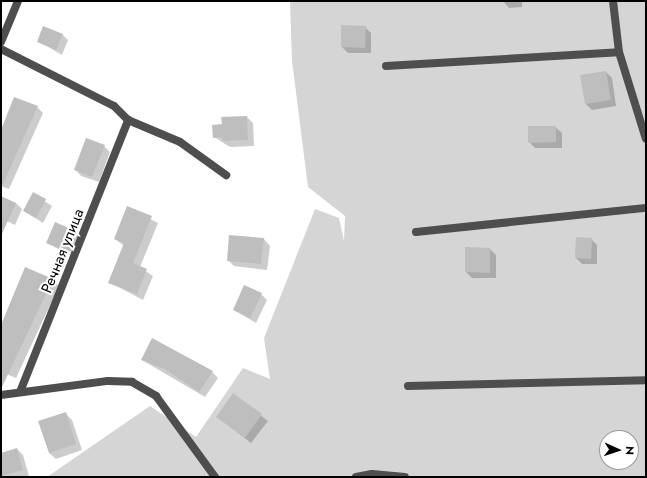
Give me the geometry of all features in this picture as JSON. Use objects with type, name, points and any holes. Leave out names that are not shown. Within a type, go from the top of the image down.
[{"type":"street","points":[[1,42],[18,1]]},
{"type":"street","points":[[613,1],[619,52],[646,139]]},
{"type":"street","points":[[1,49],[114,106],[128,120],[180,142],[226,175]]},
{"type":"street","points":[[386,66],[619,52]]},
{"type":"street","name":"Речная улица","points":[[20,392],[128,120]]},
{"type":"street","points":[[416,232],[646,208]]},
{"type":"street","points":[[408,386],[646,380]]},
{"type":"street","points":[[1,395],[108,381],[132,382],[156,396],[215,477]]},
{"type":"street","points":[[356,477],[372,474],[405,477]]},
{"type":"shaded area","points":[[290,1],[646,1],[646,477],[47,477],[150,406],[196,437],[243,368],[270,379],[264,338],[315,209],[339,218],[344,241],[345,216],[308,187],[292,61]]},
{"type":"building","points":[[341,25],[366,26],[365,48],[341,47]]},
{"type":"building","points":[[43,26],[63,34],[56,50],[37,42]]},
{"type":"building","points":[[606,71],[611,100],[585,104],[580,75]]},
{"type":"building","points":[[14,97],[38,106],[1,188],[1,130]]},
{"type":"building","points":[[247,116],[248,140],[223,141],[222,137],[213,138],[212,125],[222,124],[221,117]]},
{"type":"building","points":[[528,126],[556,126],[556,142],[528,143]]},
{"type":"building","points":[[86,138],[105,145],[92,177],[74,170]]},
{"type":"building","points":[[33,192],[46,199],[36,218],[23,211]]},
{"type":"building","points":[[1,196],[16,203],[1,236]]},
{"type":"building","points":[[127,206],[152,216],[133,263],[147,269],[137,294],[108,283],[124,243],[114,239]]},
{"type":"building","points":[[55,222],[78,232],[69,253],[46,243]]},
{"type":"building","points":[[229,235],[264,238],[261,264],[227,261]]},
{"type":"building","points":[[576,237],[592,238],[591,259],[575,258]]},
{"type":"building","points":[[465,247],[490,248],[490,273],[465,272]]},
{"type":"building","points":[[25,267],[53,279],[1,389],[1,325]]},
{"type":"building","points":[[244,285],[262,293],[250,318],[233,310]]},
{"type":"building","points":[[152,338],[213,371],[199,392],[165,369],[141,360]]},
{"type":"building","points":[[233,393],[262,414],[245,438],[216,417]]},
{"type":"building","points":[[66,412],[76,444],[49,453],[38,421]]},
{"type":"building","points":[[17,448],[23,470],[1,476],[1,453]]}]
